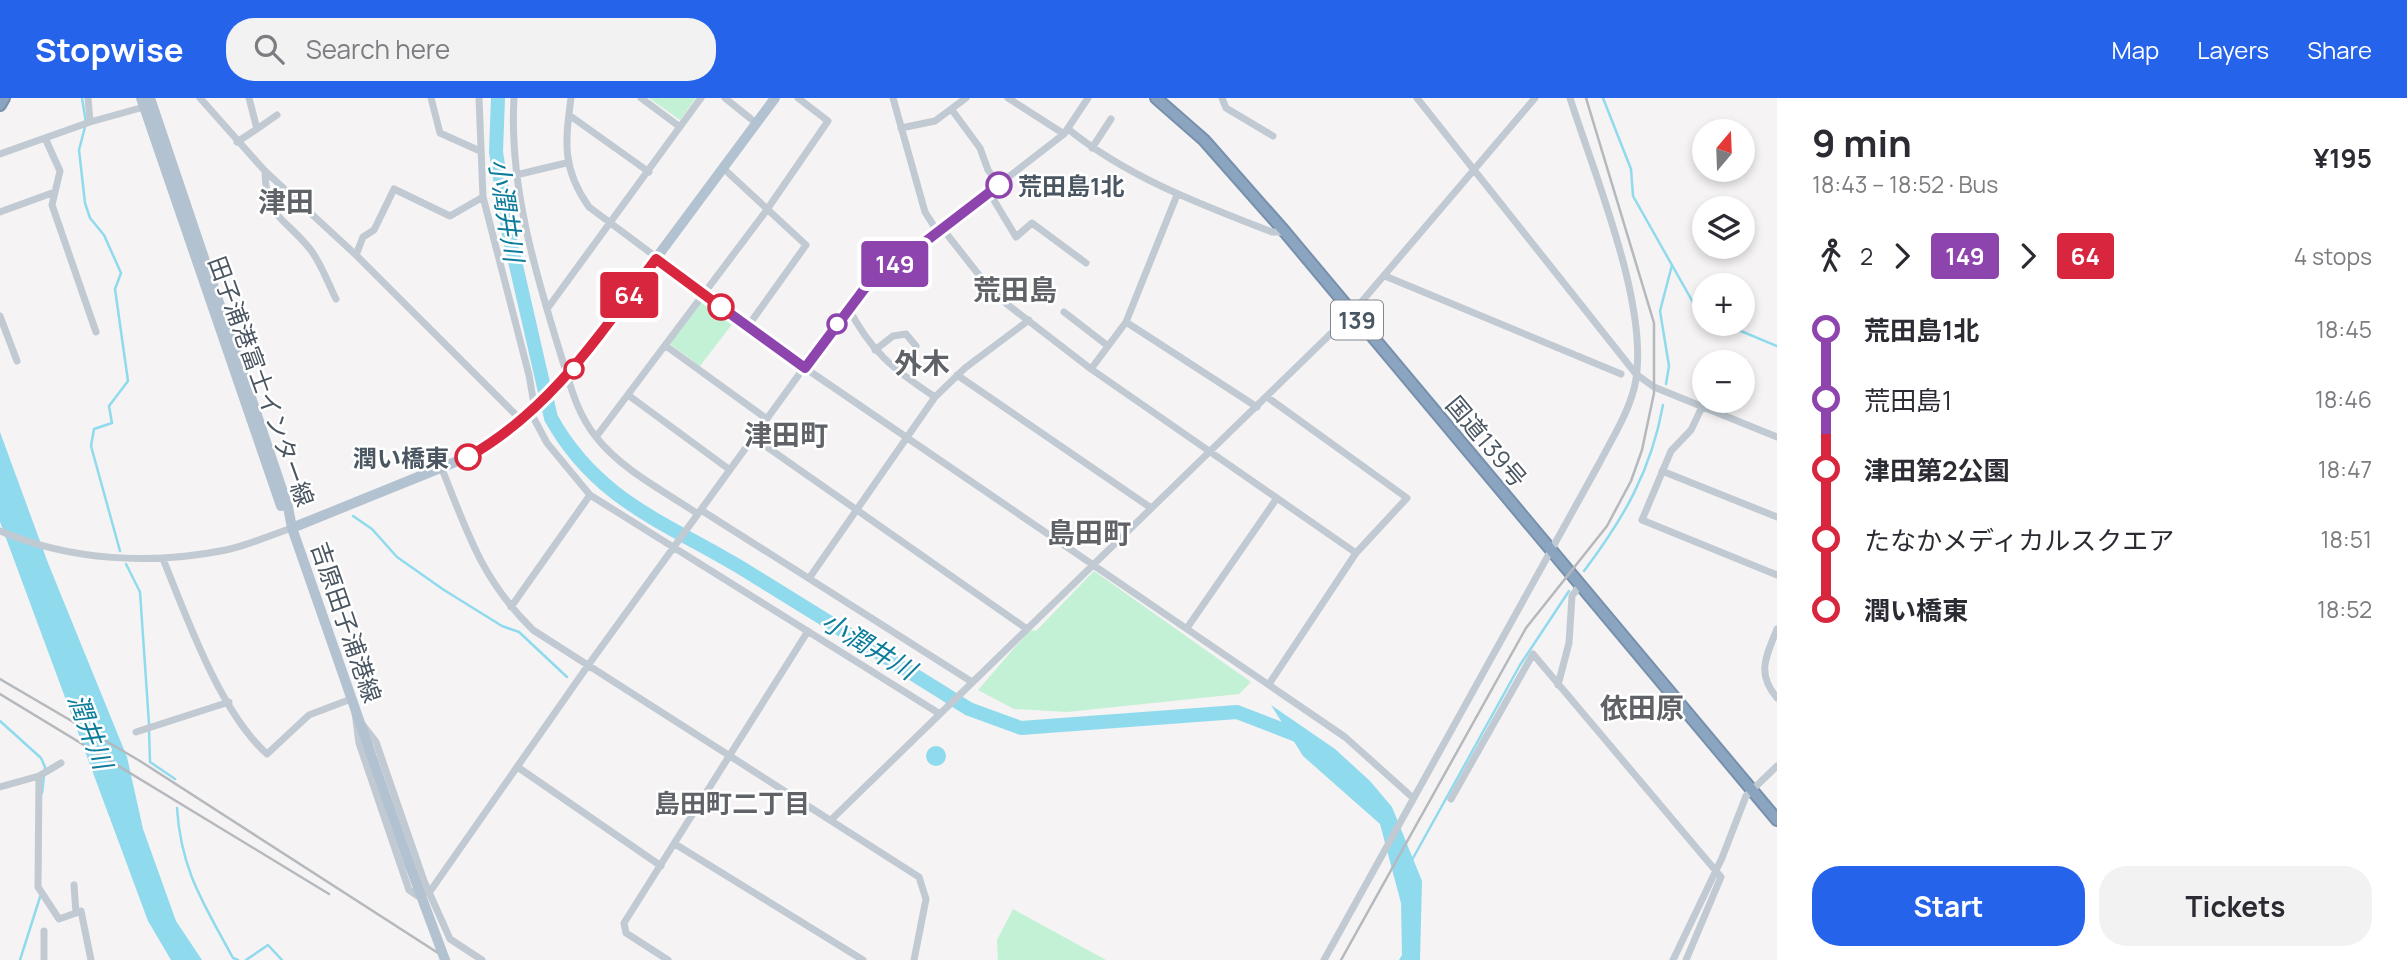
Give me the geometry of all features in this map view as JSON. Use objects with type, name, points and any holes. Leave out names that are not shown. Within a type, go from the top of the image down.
[{"type":"highway","points":[[0,105],[4,98]]},
{"type":"highway","name":"国道139号","points":[[1160,99],[1212,148],[1285,232],[1777,820]]},
{"type":"main road","name":"吉原田子浦港線","points":[[445,960],[292,528],[442,469],[491,444],[522,421],[566,379],[775,98]]},
{"type":"main road","name":"田子浦港富士インター線","points":[[145,101],[260,447],[292,528]]},
{"type":"street","points":[[88,98],[90,122]]},
{"type":"street","points":[[200,98],[265,171],[356,255],[522,421]]},
{"type":"street","points":[[249,98],[257,129]]},
{"type":"street","points":[[431,98],[440,133],[480,151]]},
{"type":"street","points":[[479,98],[484,197],[529,375],[534,410],[555,453],[590,495],[808,631],[943,711]]},
{"type":"street","points":[[514,98],[516,174],[547,309],[575,404],[596,437],[635,472],[810,577],[971,684]]},
{"type":"street","points":[[571,98],[566,163],[574,187],[589,207],[805,368],[1345,737],[1412,797]]},
{"type":"street","points":[[640,98],[680,127]]},
{"type":"street","points":[[547,309],[701,98]]},
{"type":"street","points":[[725,98],[756,122]]},
{"type":"street","points":[[596,437],[766,211],[828,121],[798,98]]},
{"type":"street","points":[[893,98],[925,212],[990,289],[1091,369],[1356,553]]},
{"type":"street","points":[[901,128],[935,121],[966,98]]},
{"type":"street","points":[[1008,98],[1177,195],[1272,232],[1285,232]]},
{"type":"street","points":[[163,559],[197,643],[229,702],[235,720],[267,754],[309,715],[353,704],[359,743],[410,890],[418,896],[431,890],[519,768],[589,664],[848,307],[865,288],[1066,131],[1088,98]]},
{"type":"street","points":[[1222,98],[1226,108],[1273,136]]},
{"type":"street","points":[[1417,98],[1636,374],[1654,387],[1692,403]]},
{"type":"street","points":[[832,819],[1352,313],[1535,98]]},
{"type":"street","points":[[1324,960],[1621,422],[1636,374],[1634,304],[1570,98]]},
{"type":"street","points":[[0,154],[145,101]]},
{"type":"street","points":[[952,110],[980,148],[988,170],[999,185]]},
{"type":"street","points":[[237,142],[277,115]]},
{"type":"street","points":[[569,115],[649,172]]},
{"type":"street","points":[[1092,148],[1111,119]]},
{"type":"street","points":[[45,138],[60,171],[52,192],[52,205],[96,332]]},
{"type":"street","points":[[516,174],[566,163]]},
{"type":"street","points":[[723,168],[766,211],[806,244],[748,326]]},
{"type":"street","points":[[265,171],[266,198],[270,207],[311,250],[336,299]]},
{"type":"street","points":[[356,255],[363,237],[373,230],[394,190],[450,216],[484,197]]},
{"type":"street","points":[[0,212],[52,192]]},
{"type":"street","points":[[989,192],[1016,237],[1032,223],[1086,263]]},
{"type":"street","points":[[1091,369],[1126,322],[1177,195]]},
{"type":"street","points":[[1385,276],[1621,374]]},
{"type":"street","points":[[848,307],[862,334],[892,369],[935,397]]},
{"type":"street","points":[[1064,312],[1108,346]]},
{"type":"street","points":[[0,316],[17,361]]},
{"type":"street","points":[[810,577],[935,397],[957,375],[1029,320]]},
{"type":"street","points":[[1126,322],[1257,407]]},
{"type":"street","points":[[875,350],[901,334],[906,334],[916,346]]},
{"type":"street","points":[[666,346],[767,419]]},
{"type":"street","points":[[957,375],[1151,508]]},
{"type":"street","points":[[628,394],[730,470]]},
{"type":"street","points":[[1267,397],[1405,493],[1407,498],[1356,553],[1269,684]]},
{"type":"street","points":[[1699,413],[1691,430],[1671,451],[1642,520],[1777,575]]},
{"type":"street","points":[[1717,413],[1777,437]]},
{"type":"street","points":[[754,438],[1027,629]]},
{"type":"street","points":[[442,469],[479,561],[511,607],[554,646],[589,664],[919,877],[926,899],[914,960]]},
{"type":"street","points":[[1662,471],[1777,517]]},
{"type":"street","points":[[511,607],[590,495]]},
{"type":"street","points":[[1187,628],[1277,498]]},
{"type":"street","points":[[0,531],[55,549],[163,559],[229,549],[292,528]]},
{"type":"street","points":[[1558,685],[1569,643],[1572,596],[1580,585]]},
{"type":"street","points":[[1777,629],[1764,663],[1766,685],[1777,698]]},
{"type":"street","points":[[668,960],[626,933],[623,928],[808,631]]},
{"type":"street","points":[[1451,799],[1533,654],[1714,872],[1721,877],[1686,960]]},
{"type":"street","points":[[136,732],[229,702]]},
{"type":"street","points":[[360,722],[376,742],[424,881],[431,890],[448,937],[482,960]]},
{"type":"street","points":[[0,787],[42,774],[61,763]]},
{"type":"street","points":[[1673,960],[1752,789],[1777,766]]},
{"type":"street","points":[[519,768],[660,866]]},
{"type":"street","points":[[42,774],[41,892],[59,919],[81,911],[92,960]]},
{"type":"street","points":[[675,844],[863,960]]},
{"type":"street","points":[[74,885],[76,914]]},
{"type":"street","points":[[44,931],[44,960]]},
{"type":"green space","points":[[649,98],[696,98],[680,120]]},
{"type":"green space","points":[[702,300],[733,323],[700,366],[670,344]]},
{"type":"green space","points":[[1094,571],[1251,682],[1239,694],[1067,712],[1014,709],[978,690],[1030,630],[1036,631]]},
{"type":"green space","points":[[1013,909],[1106,960],[998,960],[997,940]]},
{"type":"water","name":"潤井川","points":[[0,432],[48,563],[127,757],[143,829],[176,921],[202,960],[171,960],[148,921],[0,522]]},
{"type":"water","points":[[1271,705],[1335,749],[1370,781],[1392,807],[1422,881],[1420,960],[1399,960],[1402,955],[1401,903],[1380,824],[1303,756]]},
{"type":"water","points":[[936,746],[943,749],[946,756],[943,763],[936,766],[929,763],[926,756],[929,749]]},
{"type":"waterway","points":[[82,98],[86,123],[79,150],[85,203],[90,218],[104,235],[121,273],[115,289],[128,381],[109,406],[112,423],[94,429],[91,446],[120,551]]},
{"type":"waterway","name":"小潤井川","points":[[498,98],[496,152],[509,235],[551,418],[569,446],[612,490],[661,523],[743,569],[969,709],[1021,728],[1237,712],[1304,738]]},
{"type":"waterway","points":[[1603,98],[1631,169],[1633,196],[1692,301]]},
{"type":"waterway","points":[[1666,384],[1669,366],[1660,311],[1672,265]]},
{"type":"waterway","points":[[1753,336],[1777,346]]},
{"type":"waterway","points":[[1584,571],[1612,532],[1634,493],[1651,451],[1663,405]]},
{"type":"waterway","points":[[353,516],[372,529],[397,557],[444,590],[502,626],[519,632],[567,677]]},
{"type":"waterway","points":[[126,564],[140,592],[149,724]]},
{"type":"waterway","points":[[1412,860],[1520,665],[1569,591]]},
{"type":"waterway","points":[[0,721],[41,758],[45,767],[42,793]]},
{"type":"waterway","points":[[149,730],[150,762],[175,779]]},
{"type":"waterway","points":[[177,808],[179,830],[189,869],[233,958],[238,960]]},
{"type":"waterway","points":[[20,960],[41,894]]},
{"type":"waterway","points":[[246,960],[268,945],[282,960]]},
{"type":"railway","points":[[1341,960],[1526,628],[1607,526],[1631,481],[1642,450],[1654,393],[1654,323],[1586,98]]},
{"type":"railway","points":[[0,679],[140,761],[449,960]]},
{"type":"railway","points":[[0,694],[329,894]]},
{"type":"bus line","name":"149","points":[[721,307],[805,368],[848,307],[865,288],[999,185]]},
{"type":"bus line","name":"64","points":[[468,457],[522,421],[564,382],[656,259],[721,307]]},
{"type":"place","name":"荒田島1北","points":[[999,185]]},
{"type":"place","name":"潤い橋東","points":[[468,457]]},
{"type":"district","name":"津田","points":[[286,201]]},
{"type":"district","name":"荒田島","points":[[1015,289]]},
{"type":"district","name":"外木","points":[[922,362]]},
{"type":"district","name":"津田町","points":[[786,434]]},
{"type":"district","name":"島田町","points":[[1089,532]]},
{"type":"district","name":"依田原","points":[[1642,707]]},
{"type":"district","name":"島田町二丁目","points":[[732,803]]}]
